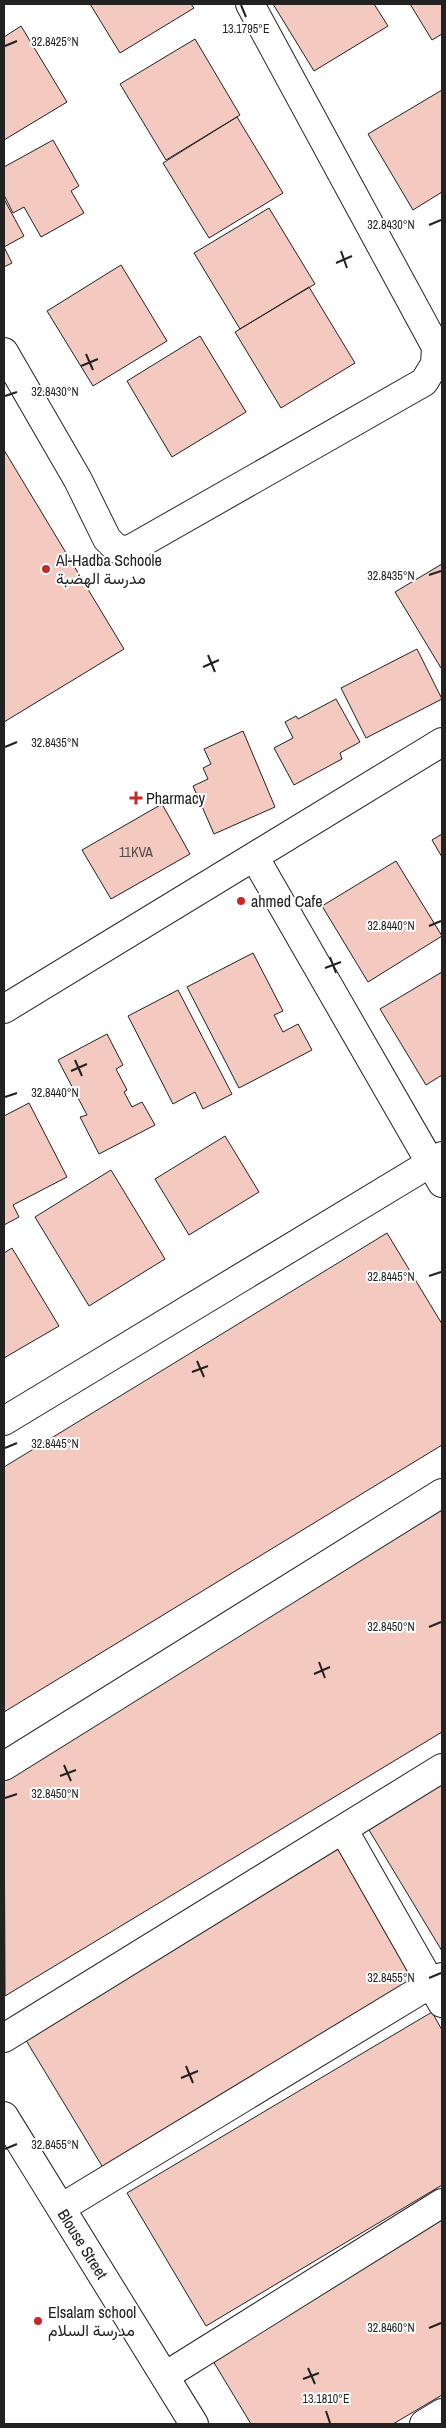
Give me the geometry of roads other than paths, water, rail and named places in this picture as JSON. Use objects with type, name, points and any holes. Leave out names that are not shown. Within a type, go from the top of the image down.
[{"type":"street","points":[[4,352],[78,480],[108,539],[118,549],[129,550],[424,382],[435,364],[436,347],[250,4]]},
{"type":"street","points":[[4,1009],[255,858],[442,742]]},
{"type":"street","points":[[4,1421],[438,1168],[255,858]]},
{"type":"street","points":[[4,1766],[442,1493]]},
{"type":"street","points":[[4,2038],[442,1768]]},
{"type":"street","points":[[61,2208],[438,1988],[343,1829]]},
{"type":"street","name":"Blouse Street","points":[[4,2116],[194,2424]]},
{"type":"street","points":[[165,2376],[442,2203]]},
{"type":"street","points":[[424,2424],[442,2414]]},
{"type":"place","name":"Al-Hadba Schoole مدرسة الهضبة","points":[[46,569]]},
{"type":"place","name":"Pharmacy","points":[[136,798]]},
{"type":"place","name":"ahmed Cafe","points":[[241,901]]},
{"type":"place","name":"Elsalam school مدرسة السلام","points":[[38,2321]]}]
